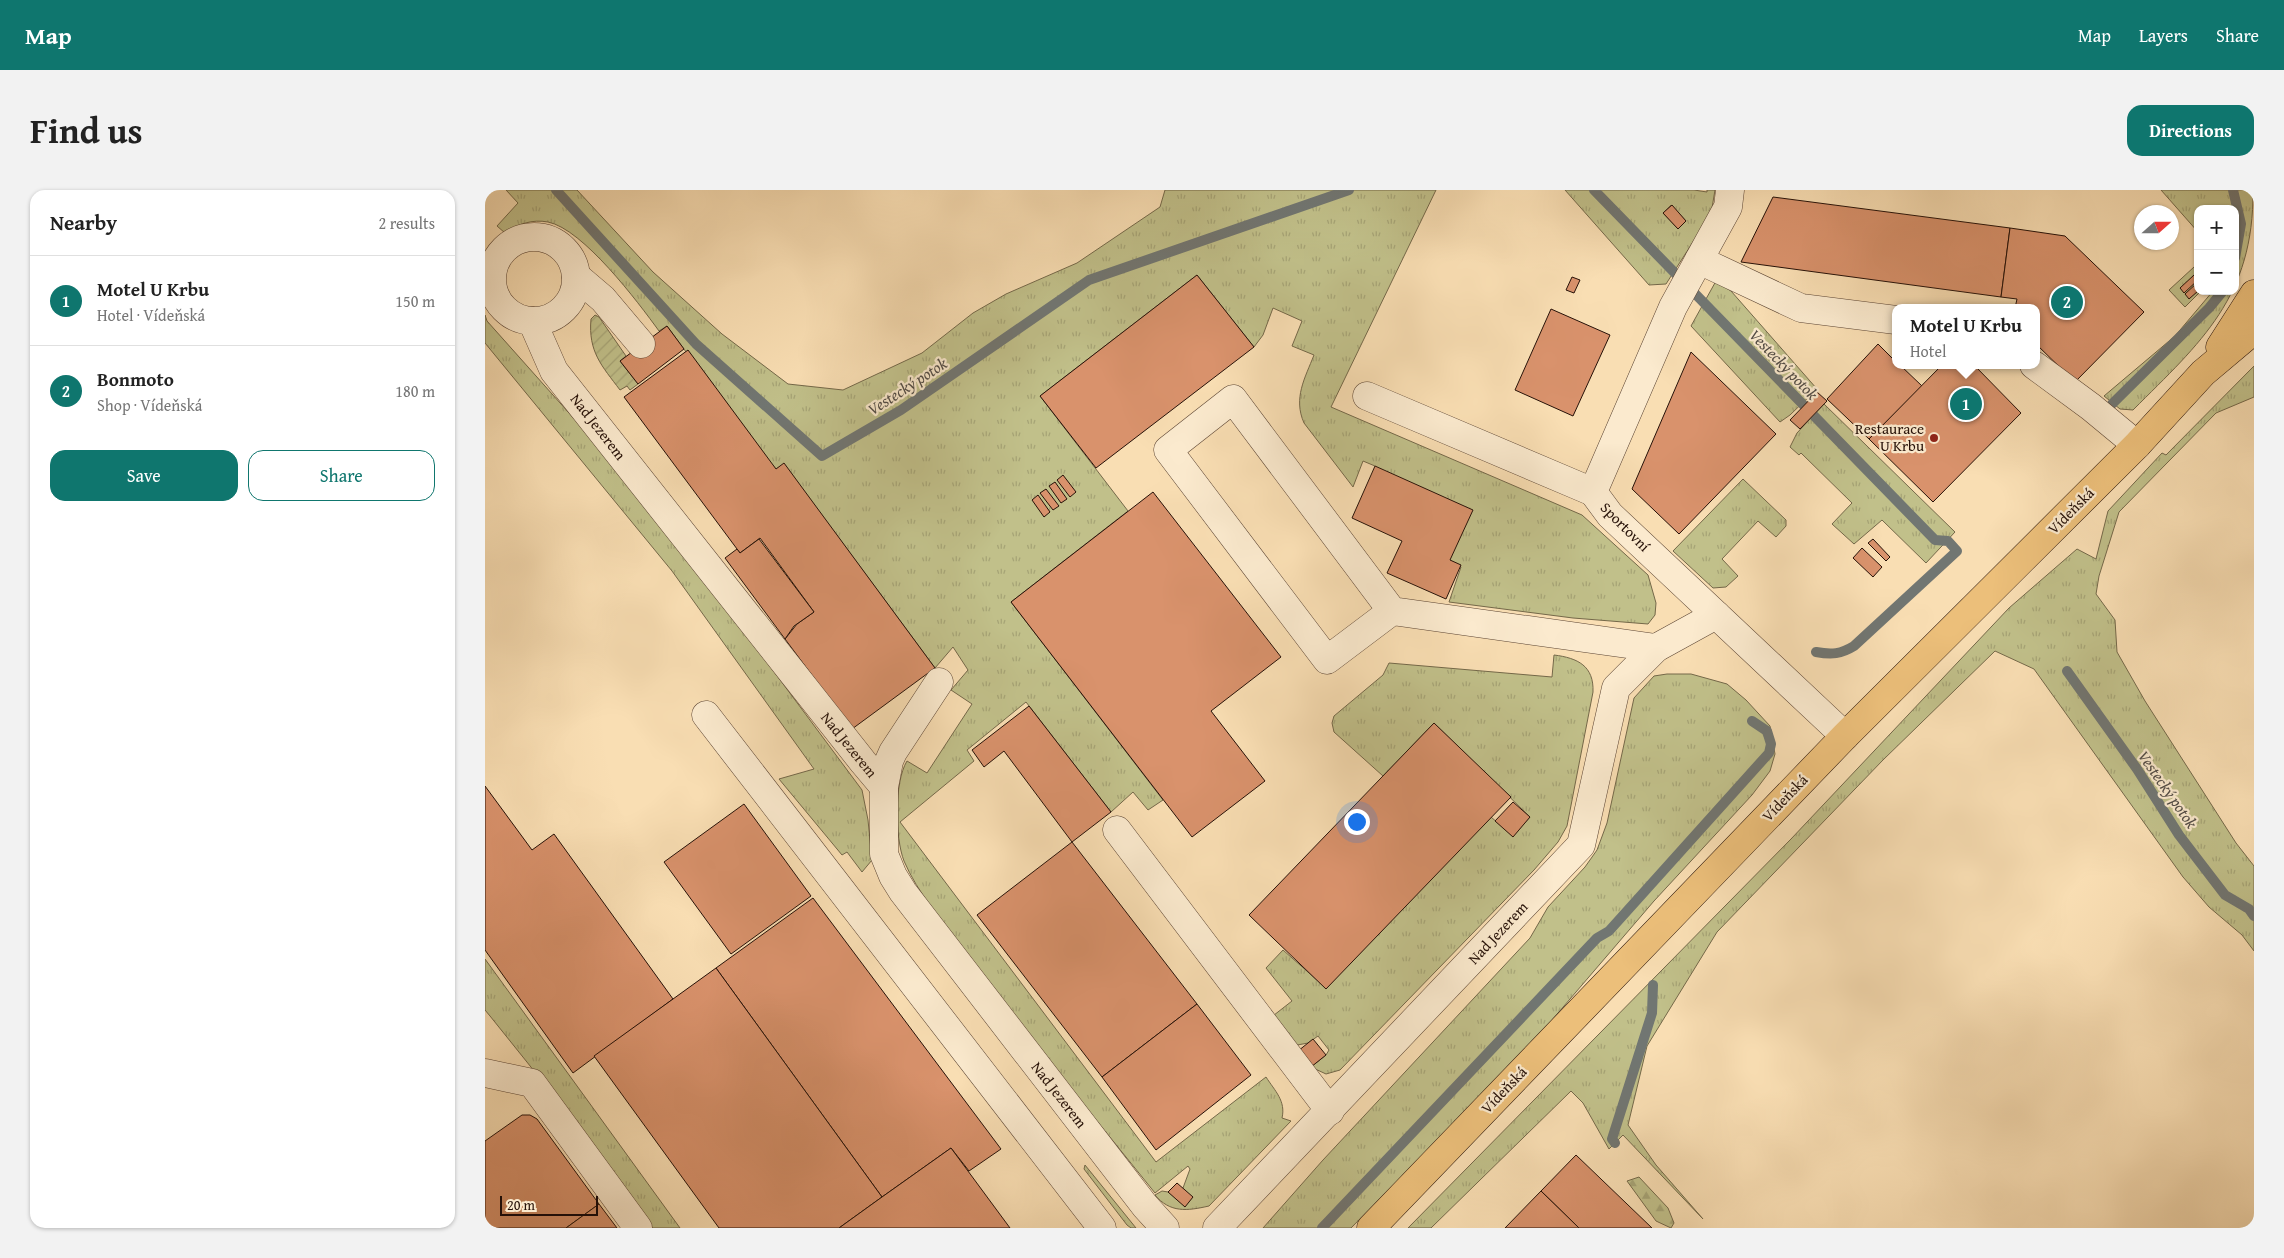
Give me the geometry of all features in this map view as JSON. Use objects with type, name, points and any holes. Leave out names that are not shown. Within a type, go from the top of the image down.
[{"type":"main road","name":"Vídeňská","points":[[2203,372],[2254,294]]},
{"type":"main road","name":"Vídeňská","points":[[1371,1228],[1845,736],[2137,445],[2203,372],[2254,330]]},
{"type":"street","name":"Sportovní","points":[[1729,198],[1699,260],[1673,307],[1593,492],[1610,515],[1845,736]]},
{"type":"street","points":[[526,238],[540,238],[553,242],[565,250],[573,262],[577,276],[575,290],[569,303],[559,313],[547,320],[532,321],[518,318],[507,311],[498,301],[493,288],[492,275],[496,262],[503,251],[514,243],[526,238]]},
{"type":"street","points":[[1699,260],[1801,308],[1892,319]]},
{"type":"street","points":[[577,276],[603,298],[641,344]]},
{"type":"street","name":"Nad Jezerem","points":[[532,321],[553,371],[884,787],[885,854],[893,876],[903,892],[1145,1206],[1165,1228]]},
{"type":"street","points":[[2039,369],[2091,407],[2137,445]]},
{"type":"street","points":[[1367,396],[1593,492]]},
{"type":"street","points":[[1392,611],[1233,399],[1168,450],[1327,660],[1392,611],[1656,648]]},
{"type":"street","name":"Nad Jezerem","points":[[1217,1228],[1581,845],[1616,688],[1656,648],[1716,615]]},
{"type":"street","points":[[884,787],[889,760],[893,752],[939,682]]},
{"type":"street","points":[[706,715],[1102,1228]]},
{"type":"street","points":[[1117,830],[1330,1111]]},
{"type":"street","points":[[485,1073],[532,1083],[638,1228]]},
{"type":"green space","points":[[506,190],[577,190],[653,272],[722,334],[788,384],[843,390],[922,353],[973,313],[1006,294],[1077,263],[1160,207],[1165,190],[1436,190],[1331,407],[1582,515],[1648,575],[1656,603],[1655,615],[1648,624],[1573,618],[1449,602],[1461,567],[1450,560],[1375,466],[1363,461],[1353,487],[1304,423],[1300,405],[1301,388],[1314,355],[1292,346],[1302,321],[1273,308],[1263,335],[1254,347],[1197,275],[1040,396],[1128,511],[1011,602],[1163,800],[1148,810],[1133,792],[1111,812],[1026,702],[967,750],[974,761],[900,822],[1156,1162],[1266,1077],[1281,1101],[1282,1118],[1291,1121],[1209,1206],[1193,1209],[1173,1208],[1155,1195],[1162,1191],[1168,1192],[1183,1188],[1190,1169],[1188,1166],[1155,1193],[1035,1044],[940,920],[904,861],[899,839],[897,810],[903,770],[907,761],[927,773],[972,704],[951,690],[968,670],[953,647],[935,668],[784,464],[776,469],[750,439],[667,326],[659,331],[609,268],[593,252],[562,228],[548,222],[536,221],[525,223],[505,233],[497,226],[518,203]]},
{"type":"green space","points":[[1565,190],[1694,190],[1707,192],[1707,190],[1715,190],[1711,214],[1666,284],[1649,285]],"holes":[[[1671,205],[1686,221],[1678,229],[1663,213]]]},
{"type":"green space","points":[[2161,190],[2253,190],[2251,227],[2239,273],[2239,205],[2194,205],[2194,227],[2179,210],[2179,205],[2174,205]]},
{"type":"green space","points":[[2194,267],[2194,295],[2197,295],[2185,307],[2169,290]]},
{"type":"green space","points":[[1716,281],[1731,291],[1817,389],[1780,422],[1691,326]]},
{"type":"green space","points":[[2210,295],[2230,295],[2219,315],[2201,339],[2133,410],[2120,409],[2104,396],[2175,336]]},
{"type":"green space","points":[[485,315],[487,321],[618,468],[708,583],[862,790],[868,820],[872,860],[862,872],[847,852],[842,855],[779,779],[814,769],[672,571],[485,343]]},
{"type":"green space","points":[[595,315],[599,317],[626,356],[620,361],[638,384],[630,390],[627,386],[620,390],[607,373],[594,350],[591,319]]},
{"type":"green space","points":[[2254,366],[2254,397],[2216,413],[2119,512],[2099,576],[2096,594],[2115,620],[2117,652],[2145,701],[2236,843],[2254,866],[2254,951],[2242,935],[2209,907],[2183,877],[2034,669],[1995,651],[1883,760],[1717,932],[1647,1046],[1628,1125],[1656,1165],[1703,1219],[1623,1135],[1609,1149],[1583,1103],[1571,1091],[1431,1228],[1408,1228],[1791,839],[2009,608],[2077,549],[2096,559],[2108,511],[2162,453],[2166,455]]},
{"type":"green space","points":[[1824,404],[1955,532],[1926,563],[1882,520],[1854,544],[1832,524],[1852,503],[1801,453],[1799,455],[1790,447],[1797,433]]},
{"type":"green space","points":[[1743,479],[1786,520],[1786,526],[1776,537],[1758,521],[1722,559],[1738,576],[1726,587],[1713,588],[1673,551]]},
{"type":"green space","points":[[1554,655],[1570,658],[1583,665],[1591,676],[1593,683],[1593,692],[1567,826],[1558,842],[1534,870],[1340,1070],[1326,1074],[1311,1067],[1326,1055],[1329,1050],[1318,1036],[1308,1043],[1292,1046],[1269,1019],[1292,1001],[1266,968],[1283,950],[1326,988],[1491,817],[1513,836],[1530,817],[1434,723],[1383,776],[1334,732],[1332,723],[1334,716],[1383,675],[1389,663],[1552,677]]},
{"type":"green space","points":[[1691,674],[1727,684],[1746,700],[1770,726],[1775,754],[1770,771],[1752,795],[1654,901],[1534,1041],[1351,1228],[1263,1228],[1323,1160],[1530,938],[1548,907],[1585,867],[1597,850],[1607,823],[1634,698],[1654,676]]},
{"type":"green space","points":[[485,959],[680,1228],[652,1228],[559,1102],[485,1010]]},
{"type":"green space","points":[[1085,1165],[1136,1228],[1131,1228],[1127,1225],[1084,1169]]},
{"type":"green space","points":[[1639,1177],[1668,1208],[1674,1223],[1671,1228],[1656,1221],[1627,1181]]},
{"type":"building","points":[[1773,197],[2010,228],[2001,297],[1741,262]]},
{"type":"building","points":[[1672,205],[1686,221],[1678,229],[1663,213]]},
{"type":"building","points":[[2010,228],[2065,236],[2144,312],[2075,382],[2040,348],[2040,304],[2016,304],[2017,299],[2001,297]]},
{"type":"building","points":[[1197,275],[1254,347],[1096,468],[1040,396]]},
{"type":"building","points":[[2194,275],[2194,284],[2184,293],[2180,288]]},
{"type":"building","points":[[1572,277],[1580,280],[1574,293],[1566,290]]},
{"type":"building","points":[[2194,286],[2194,295],[2189,299],[2185,294]]},
{"type":"building","points":[[1551,309],[1610,335],[1573,416],[1515,390]]},
{"type":"building","points":[[667,326],[684,349],[638,384],[620,361]]},
{"type":"building","points":[[1878,344],[1892,358],[1892,369],[1904,369],[1922,386],[1869,439],[1827,399]]},
{"type":"building","points":[[688,350],[776,469],[784,463],[935,668],[852,729],[785,639],[797,624],[814,612],[760,538],[740,553],[624,397]]},
{"type":"building","points":[[1691,352],[1776,434],[1679,534],[1632,489]]},
{"type":"building","points":[[1938,369],[1978,369],[2021,413],[1933,502],[1869,439]]},
{"type":"building","points":[[1817,392],[1827,401],[1800,429],[1790,420]]},
{"type":"building","points":[[1375,466],[1473,510],[1450,560],[1461,565],[1446,599],[1387,573],[1402,541],[1352,518]]},
{"type":"building","points":[[1063,475],[1076,492],[1070,497],[1057,480]]},
{"type":"building","points":[[1055,482],[1067,499],[1061,503],[1049,486]]},
{"type":"building","points":[[1046,489],[1059,506],[1053,510],[1040,493]]},
{"type":"building","points":[[1153,492],[1281,657],[1211,711],[1265,781],[1192,837],[1011,602]]},
{"type":"building","points":[[1038,495],[1050,512],[1044,517],[1032,500]]},
{"type":"building","points":[[759,539],[814,612],[794,626],[785,639],[725,558],[737,549],[740,553]]},
{"type":"building","points":[[1873,539],[1890,557],[1886,561],[1868,543]]},
{"type":"building","points":[[1862,548],[1882,567],[1873,577],[1853,558]]},
{"type":"building","points":[[1029,706],[1111,812],[1072,842],[1004,751],[984,767],[972,750]]},
{"type":"building","points":[[1434,723],[1511,797],[1326,989],[1249,915]]},
{"type":"building","points":[[485,786],[532,850],[554,834],[673,999],[573,1073],[485,950]]},
{"type":"building","points":[[1513,802],[1530,817],[1513,837],[1495,821]]},
{"type":"building","points":[[744,804],[811,896],[731,954],[664,862]]},
{"type":"building","points":[[1072,842],[1197,1004],[1102,1077],[977,915]]},
{"type":"building","points":[[813,898],[1001,1149],[969,1171],[951,1148],[882,1197],[716,968]]},
{"type":"building","points":[[716,968],[882,1197],[839,1228],[719,1228],[594,1056]]},
{"type":"building","points":[[1197,1004],[1251,1075],[1156,1150],[1102,1077]]},
{"type":"building","points":[[1313,1039],[1326,1055],[1311,1067],[1298,1051]]},
{"type":"building","points":[[522,1115],[530,1115],[537,1119],[599,1204],[566,1228],[485,1228],[485,1141]]},
{"type":"building","points":[[951,1148],[1010,1228],[839,1228],[882,1197]]},
{"type":"building","points":[[1576,1155],[1652,1228],[1579,1228],[1541,1191]]},
{"type":"building","points":[[1177,1183],[1193,1197],[1185,1207],[1168,1192]]},
{"type":"building","points":[[1541,1191],[1579,1228],[1505,1228]]},
{"type":"building","points":[[599,1204],[617,1228],[566,1228]]},
{"type":"waterway","name":"Vestecký potok","points":[[556,190],[696,344],[822,456],[901,410],[1089,280],[1349,190]]},
{"type":"waterway","name":"Vestecký potok","points":[[1594,190],[1935,540],[1948,541],[1957,551],[1854,646],[1836,653],[1816,652]]},
{"type":"waterway","points":[[2233,190],[2241,224],[2236,250]]},
{"type":"waterway","points":[[2112,404],[2209,308],[2220,295]]},
{"type":"waterway","name":"Vestecký potok","points":[[2067,671],[2137,769],[2179,835],[2225,895],[2249,909],[2254,916]]},
{"type":"waterway","points":[[1322,1228],[1597,938],[1609,931],[1769,753],[1771,744],[1767,731],[1752,721]]},
{"type":"waterway","points":[[1615,1143],[1612,1139],[1652,1013],[1653,985]]},
{"type":"place","name":"Bonmoto","points":[[2067,302]]},
{"type":"place","name":"Motel U Krbu","points":[[1966,404]]},
{"type":"place","name":"Restaurace U Krbu","points":[[1934,438]]}]
